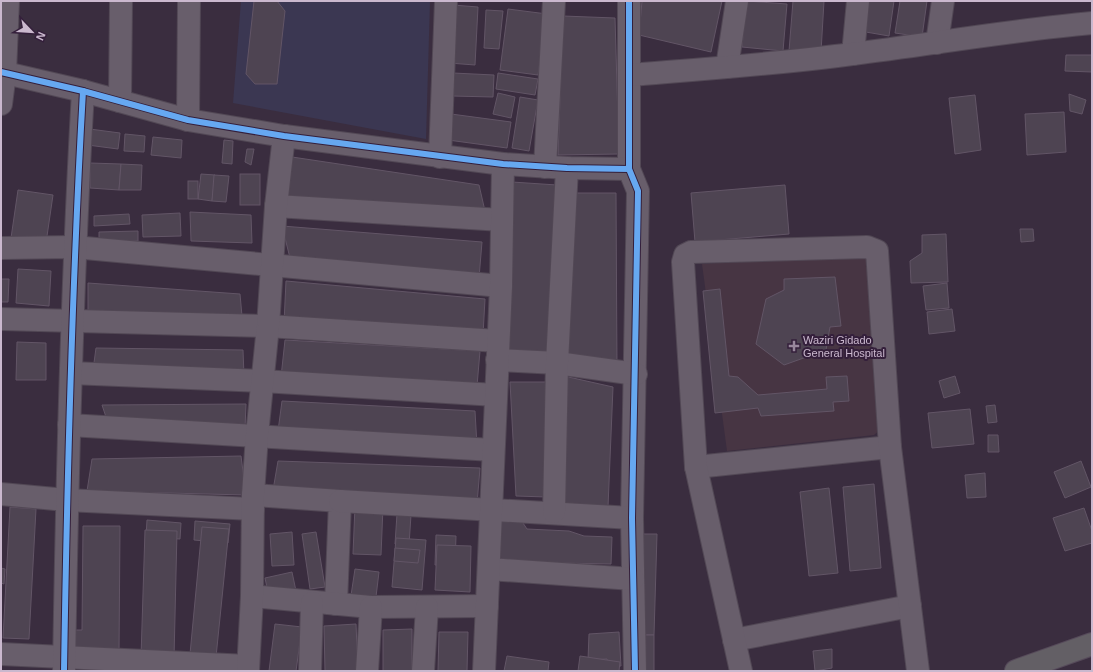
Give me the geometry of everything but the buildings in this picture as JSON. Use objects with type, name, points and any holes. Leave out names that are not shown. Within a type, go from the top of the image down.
[{"type":"highway","points":[[1016,671],[1092,644]]},
{"type":"street","points":[[1,104],[8,1]]},
{"type":"street","points":[[120,101],[121,1]]},
{"type":"street","points":[[188,120],[189,1]]},
{"type":"street","points":[[440,157],[446,1]]},
{"type":"street","points":[[545,167],[554,1]]},
{"type":"street","points":[[629,1],[629,169],[638,191],[636,374],[632,518],[634,671]]},
{"type":"street","points":[[727,67],[737,1]]},
{"type":"street","points":[[853,54],[858,1]]},
{"type":"street","points":[[937,43],[943,1]]},
{"type":"street","points":[[630,75],[792,62],[1055,26],[1092,23]]},
{"type":"street","points":[[3,72],[83,91],[188,120],[284,136],[503,164],[567,168],[629,169]]},
{"type":"street","points":[[64,664],[66,500],[73,320],[74,247],[83,91]]},
{"type":"street","points":[[1,654],[64,664],[248,669],[252,596],[253,502],[257,435],[274,264],[276,206],[284,136]]},
{"type":"street","points":[[484,671],[501,286],[503,164]]},
{"type":"street","points":[[554,512],[557,363],[567,168]]},
{"type":"street","points":[[276,206],[502,220]]},
{"type":"street","points":[[1,248],[74,247],[274,264],[501,286]]},
{"type":"street","points":[[741,671],[696,467],[683,262],[685,255],[691,252],[867,248],[877,251],[890,447],[918,671]]},
{"type":"street","points":[[1,319],[268,326],[498,351],[557,363],[636,374]]},
{"type":"street","points":[[71,373],[262,381],[496,395]]},
{"type":"street","points":[[69,425],[493,450]]},
{"type":"street","points":[[696,467],[890,447]]},
{"type":"street","points":[[1,494],[66,500],[253,502],[340,501],[554,512],[632,518]]},
{"type":"street","points":[[336,604],[340,501]]},
{"type":"street","points":[[488,569],[633,579]]},
{"type":"street","points":[[252,596],[312,603],[371,607],[487,606]]},
{"type":"street","points":[[310,671],[312,603]]},
{"type":"street","points":[[734,640],[910,606]]},
{"type":"street","points":[[367,671],[371,607]]},
{"type":"street","points":[[423,671],[427,607]]},
{"type":"shaded area","points":[[241,1],[430,1],[426,139],[233,103]]},
{"type":"shaded area","name":"Waziri Gidado General Hospital","points":[[869,254],[882,428],[874,435],[727,451],[702,264]]},
{"type":"cycle path","points":[[629,1],[629,169],[638,191],[632,518],[635,671]]},
{"type":"cycle path","points":[[1,72],[83,91],[188,120],[284,136],[503,164],[567,168],[629,169]]},
{"type":"cycle path","points":[[64,671],[70,381],[83,91]]},
{"type":"place","name":"Waziri Gidado General Hospital","points":[[794,346]]}]
